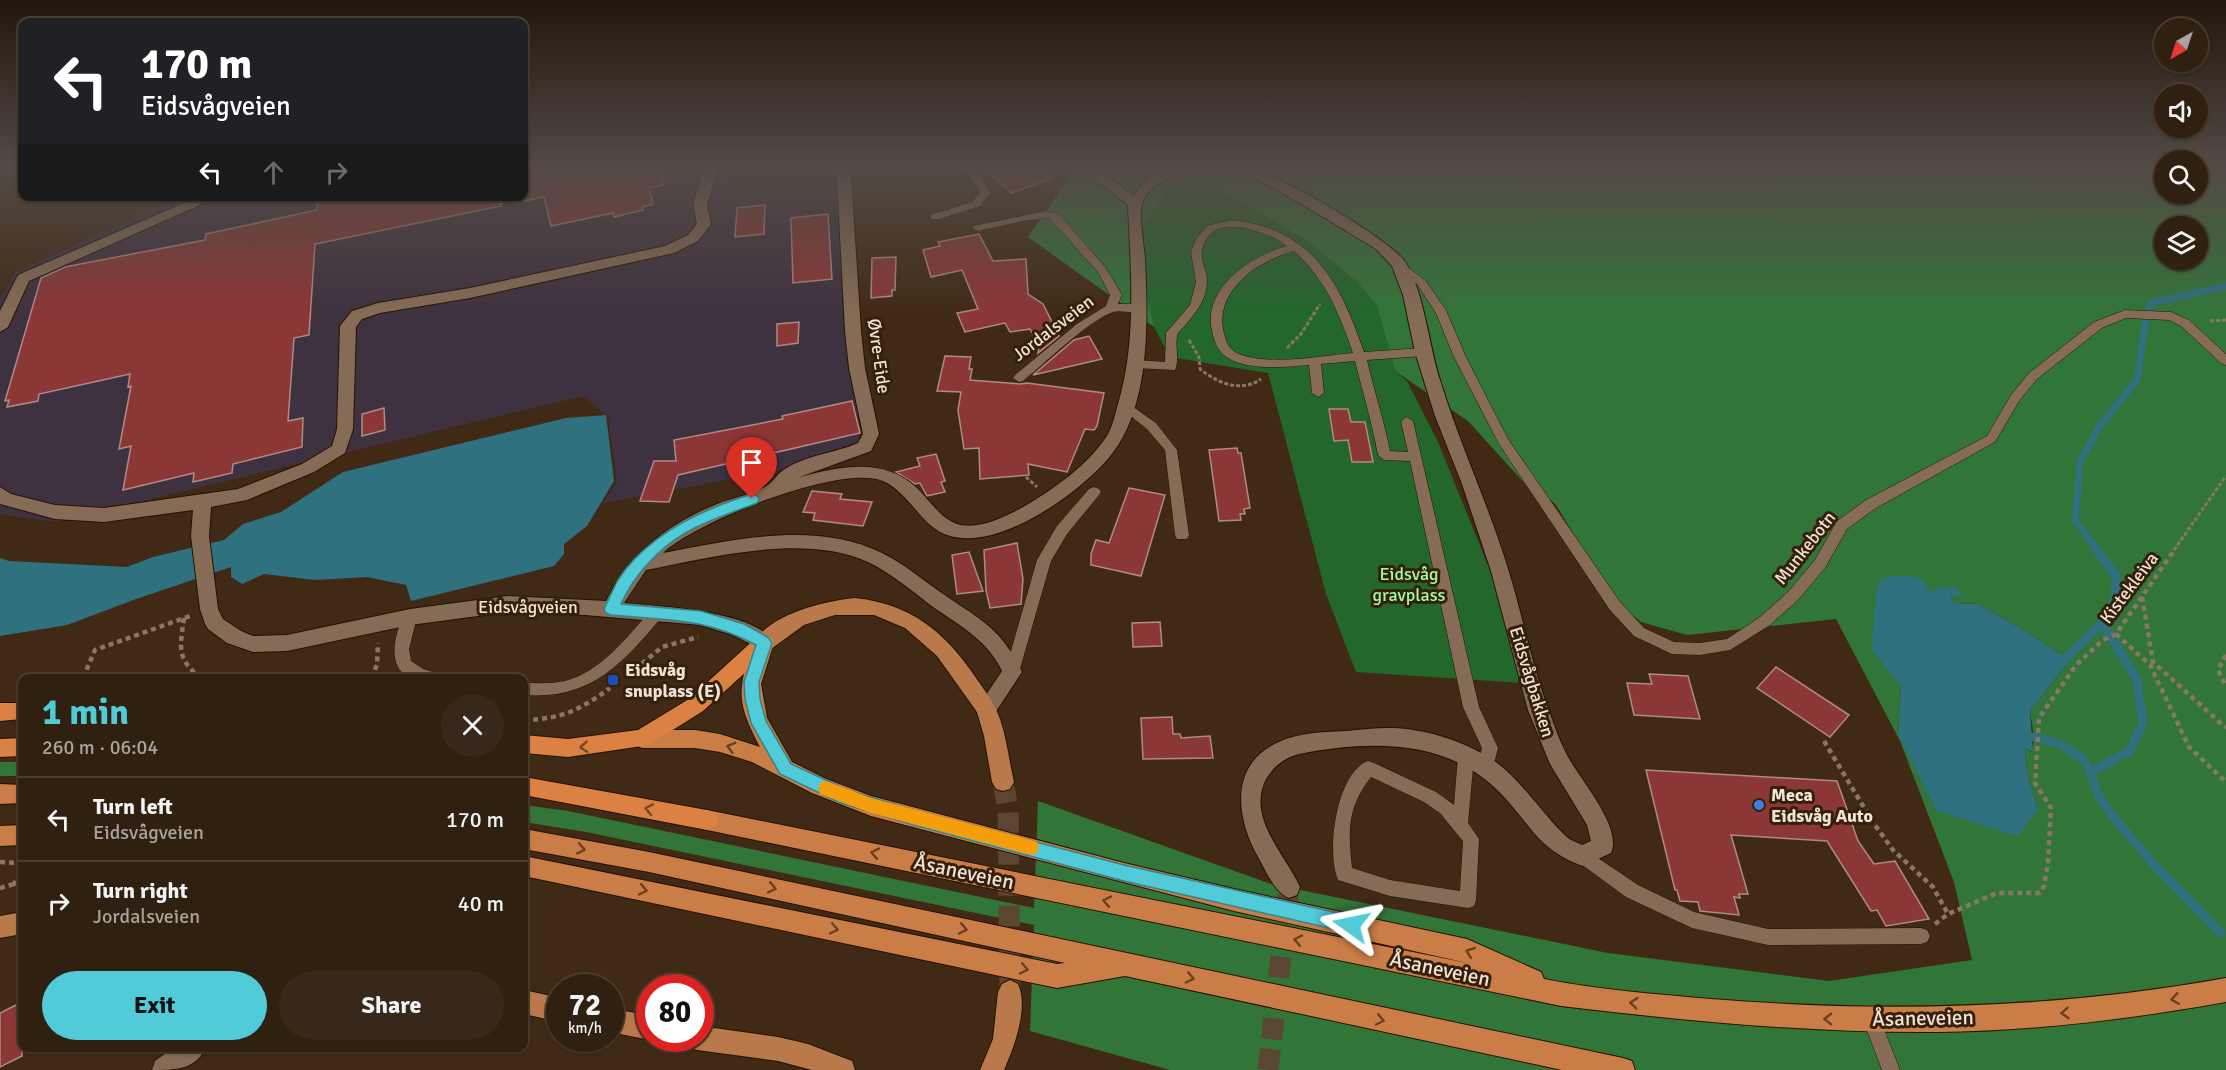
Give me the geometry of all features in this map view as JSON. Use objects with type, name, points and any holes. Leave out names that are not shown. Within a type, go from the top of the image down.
[{"type":"highway","points":[[642,739],[696,705],[764,643]]},
{"type":"highway","points":[[764,643],[751,682],[752,699],[759,723],[785,769]]},
{"type":"highway","points":[[0,712],[18,711]]},
{"type":"highway","points":[[528,744],[568,748],[642,739],[694,739],[720,744],[758,755],[844,796],[929,822],[1234,900],[1467,950],[1561,994]]},
{"type":"highway","points":[[0,748],[18,747]]},
{"type":"highway","name":"Åsaneveien","points":[[528,787],[707,820],[1561,994],[1692,1010],[1808,1018],[1940,1019],[2063,1013],[2226,990]]},
{"type":"highway","points":[[0,794],[18,794]]},
{"type":"highway","points":[[0,836],[18,835]]},
{"type":"highway","points":[[528,840],[660,865],[1623,1070]]},
{"type":"highway","points":[[528,867],[1057,976],[1132,966]]},
{"type":"main road","points":[[764,643],[796,618],[829,608],[862,606],[887,612],[912,623],[936,643],[961,672],[986,710],[1003,782]]},
{"type":"main road","points":[[0,927],[18,924]]},
{"type":"main road","points":[[992,1070],[1005,1039],[1010,992]]},
{"type":"main road","points":[[528,1003],[546,1007]]},
{"type":"main road","points":[[714,1040],[778,1049],[808,1056],[843,1070]]},
{"type":"street","points":[[0,327],[23,278],[167,216]]},
{"type":"street","points":[[0,494],[5,499],[55,512],[104,515],[241,495],[308,468],[339,449],[345,429],[348,326],[357,315],[378,308],[470,292],[669,250],[693,238],[704,224],[702,216]]},
{"type":"street","name":"Øvre-Eide","points":[[771,491],[781,477],[801,467],[853,453],[865,447],[871,434],[857,368],[846,216]]},
{"type":"street","points":[[611,609],[624,583],[638,565],[682,528],[771,491],[843,473],[880,474],[902,483],[940,521],[957,531],[1003,524],[1035,509],[1090,467],[1116,436],[1136,364],[1138,308],[1135,216]]},
{"type":"street","name":"Eidsvågbakken","points":[[1332,216],[1381,246],[1399,264],[1411,295],[1423,352],[1443,416],[1471,484],[1500,571],[1538,710],[1557,758],[1597,822],[1603,846],[1583,856]]},
{"type":"street","name":"Eidsvågveien","points":[[203,502],[200,536],[209,609],[215,624],[234,637],[253,644],[287,643],[410,617],[508,604],[611,609],[701,617],[719,621],[764,643]]},
{"type":"street","points":[[638,565],[760,543],[783,542],[848,548],[874,557],[987,633],[1004,652],[1012,672],[986,710]]},
{"type":"street","points":[[1289,887],[1264,847],[1250,810],[1251,786],[1264,763],[1286,748],[1320,742],[1400,737],[1431,742],[1466,757],[1486,766],[1504,781],[1560,846],[1583,856]]},
{"type":"street","points":[[164,1070],[187,1052]]},
{"type":"lane","name":"Jordalsveien","points":[[978,228],[1033,216]]},
{"type":"lane","name":"Jordalsveien","points":[[1054,216],[1071,237],[1093,256],[1108,277],[1116,295],[1111,308]]},
{"type":"lane","points":[[1136,364],[1171,367],[1172,333],[1196,306],[1202,282],[1196,252],[1201,240],[1211,228],[1231,223],[1250,225],[1277,234],[1318,267],[1346,316],[1360,357],[1372,410],[1377,418],[1384,455],[1414,457]]},
{"type":"lane","points":[[1296,247],[1287,248],[1250,265],[1228,287],[1217,309],[1216,332],[1223,348],[1237,358],[1274,362],[1423,352]]},
{"type":"lane","name":"Munkebotn","points":[[1399,264],[1421,282],[1442,313],[1460,357],[1503,441],[1615,606],[1639,632],[1671,648],[1700,649],[1730,644],[1765,621],[1793,596],[1820,564],[1842,525],[1871,504],[1991,439],[2014,398],[2033,376],[2098,325],[2131,314],[2171,316],[2185,323],[2226,361]]},
{"type":"lane","name":"Jordalsveien","points":[[1019,378],[1081,327],[1111,308],[1138,308]]},
{"type":"lane","points":[[1315,360],[1318,393]]},
{"type":"lane","points":[[1126,406],[1148,422],[1166,441],[1171,450],[1182,535]]},
{"type":"lane","points":[[1407,421],[1471,707],[1490,748],[1486,766]]},
{"type":"lane","points":[[1012,672],[1044,560],[1062,530],[1094,492]]},
{"type":"lane","points":[[528,689],[542,691],[566,688],[584,681],[611,662],[656,614]]},
{"type":"lane","points":[[410,617],[400,648],[403,662],[408,669],[418,674]]},
{"type":"lane","points":[[1460,827],[1446,808],[1430,797],[1368,768],[1352,788],[1340,824],[1344,874],[1390,888],[1468,900],[1471,839],[1460,827],[1466,757]]},
{"type":"lane","points":[[1583,856],[1632,891],[1703,923],[1768,937],[1921,936]]},
{"type":"lane","points":[[1872,1020],[1891,1070]]},
{"type":"path","points":[[1274,362],[1301,334],[1329,286]]},
{"type":"path","name":"Kistekleiva","points":[[1921,936],[1948,914],[1997,893],[2040,893],[2044,886],[2048,863],[2050,808],[2035,783],[2039,718],[2076,665],[2103,640],[2116,634],[2226,476]]},
{"type":"path","points":[[2142,596],[2153,662],[2226,728]]},
{"type":"path","points":[[85,674],[95,650],[209,609]]},
{"type":"path","points":[[184,618],[180,655],[186,668],[195,674]]},
{"type":"path","points":[[373,674],[377,665],[379,625]]},
{"type":"path","points":[[2116,634],[2150,665],[2189,747],[2226,782]]},
{"type":"path","points":[[2226,655],[2218,670],[2226,686]]},
{"type":"path","points":[[1824,741],[1877,828],[1893,850],[1933,886],[1948,914]]},
{"type":"path","points":[[0,862],[18,862]]},
{"type":"path","points":[[14,884],[18,877]]},
{"type":"path","points":[[0,888],[18,884]]},
{"type":"shaded area","points":[[138,216],[853,216],[859,455],[603,503],[617,482],[608,416],[583,396],[54,522],[0,514],[0,298],[16,272]]},
{"type":"green space","points":[[1043,216],[1150,216],[1139,233],[1138,252],[1154,327],[1028,237]]},
{"type":"green space","name":"Eidsvåg gravplass","points":[[1150,216],[1264,216],[1306,240],[1357,282],[1377,306],[1395,371],[1407,381],[1438,442],[1536,684],[1356,672],[1326,594],[1268,373],[1170,357],[1154,327],[1138,252],[1139,233]]},
{"type":"green space","points":[[1264,216],[2226,216],[2226,1070],[1170,1070],[1030,1031],[1034,925],[586,832],[528,823],[528,806],[568,811],[1034,908],[1038,801],[1271,884],[1608,953],[1829,981],[1972,960],[1954,882],[1900,741],[1836,619],[1687,635],[1641,622],[1614,600],[1556,505],[1540,490],[1528,487],[1468,421],[1395,371],[1377,306],[1357,282],[1306,240]],"holes":[[[1939,587],[1961,594],[1950,596],[1955,603],[1978,604],[2070,660],[2030,711],[2034,737],[2032,752],[2025,748],[2025,756],[2038,809],[1898,735],[1901,686]]]},
{"type":"green space","points":[[0,762],[18,762],[18,776],[0,776]]},
{"type":"water","points":[[606,415],[614,481],[587,526],[564,544],[564,554],[554,566],[411,601],[406,585],[367,577],[315,580],[264,574],[242,584],[231,577],[231,567],[67,625],[0,636],[0,558],[9,561],[127,567],[153,557],[224,540],[243,524],[281,512],[343,472],[566,418]]},
{"type":"water","points":[[1891,576],[1912,576],[1924,581],[1930,593],[1939,587],[1956,588],[1962,595],[1950,596],[1955,603],[1978,604],[2070,660],[2030,711],[2033,752],[2025,748],[2025,756],[2038,809],[2018,836],[1937,811],[1898,735],[1901,686],[1871,649],[1878,581]]},
{"type":"building","points":[[290,216],[452,216],[315,244],[309,335],[294,338],[288,421],[303,418],[302,447],[233,464],[232,473],[193,482],[194,473],[123,490],[131,446],[119,449],[131,386],[128,387],[130,374],[39,394],[38,401],[7,407],[9,400],[5,401],[41,278],[65,267],[205,240],[206,234]]},
{"type":"building","points":[[549,216],[599,216],[551,226]]},
{"type":"building","points":[[736,216],[765,216],[764,234],[735,237]]},
{"type":"building","points":[[828,216],[832,279],[793,283],[791,218]]},
{"type":"building","points":[[979,234],[993,261],[1026,259],[1028,294],[1043,304],[1059,336],[1038,353],[1039,348],[1030,329],[1010,332],[1005,323],[965,332],[957,313],[978,309],[962,270],[931,277],[923,250],[940,246],[938,242]]},
{"type":"building","points":[[896,257],[895,290],[892,290],[892,296],[871,298],[872,258]]},
{"type":"building","points":[[799,322],[798,343],[777,346],[777,324]]},
{"type":"building","points":[[1089,336],[1102,359],[1033,375],[1074,340]]},
{"type":"building","points":[[945,356],[971,357],[970,380],[1027,383],[1104,393],[1097,426],[1094,430],[1085,429],[1067,472],[1028,464],[1029,475],[980,479],[979,448],[964,449],[958,410],[961,392],[937,391]]},
{"type":"building","points":[[852,401],[860,433],[678,475],[669,502],[640,501],[654,461],[676,461],[674,440],[783,419],[782,416]]},
{"type":"building","points":[[384,408],[385,430],[362,436],[362,414]]},
{"type":"building","points":[[1329,409],[1348,409],[1351,422],[1365,422],[1373,462],[1352,462],[1348,440],[1334,441]]},
{"type":"building","points":[[1237,448],[1238,453],[1241,453],[1250,508],[1244,509],[1245,514],[1240,514],[1241,520],[1219,521],[1209,450]]},
{"type":"building","points":[[936,454],[945,481],[941,482],[945,492],[927,496],[920,483],[915,484],[896,472],[920,466],[917,458]]},
{"type":"building","points":[[1129,488],[1165,495],[1141,576],[1091,565],[1091,554],[1096,540],[1109,543]]},
{"type":"building","points":[[812,491],[842,494],[840,499],[872,502],[863,526],[813,520],[815,513],[803,512]]},
{"type":"building","points":[[1017,543],[1023,579],[1021,604],[990,608],[986,590],[984,550]]},
{"type":"building","points":[[969,552],[983,591],[957,594],[952,555]]},
{"type":"building","points":[[1160,622],[1162,646],[1133,647],[1132,623]]},
{"type":"building","points":[[1776,667],[1849,715],[1830,737],[1757,688]]},
{"type":"building","points":[[1649,674],[1688,676],[1700,719],[1634,715],[1627,683],[1652,684]]},
{"type":"building","points":[[1172,717],[1173,734],[1180,734],[1181,738],[1210,736],[1213,758],[1143,759],[1141,718]]},
{"type":"building","points":[[1646,770],[1837,781],[1858,841],[1874,864],[1895,861],[1929,919],[1886,926],[1877,910],[1871,911],[1827,841],[1731,835],[1748,894],[1739,894],[1740,898],[1734,897],[1739,915],[1700,911],[1698,902],[1680,901],[1677,890],[1675,890]]},
{"type":"building","points":[[18,1004],[18,1052],[22,1052],[22,1056],[0,1067],[0,1013]]},
{"type":"waterway","points":[[2097,550],[2075,520],[2080,462],[2099,427],[2137,380],[2146,319],[2151,303],[2226,286]]},
{"type":"waterway","points":[[2096,549],[2116,576],[2115,599],[2100,625]]},
{"type":"waterway","points":[[2066,658],[2100,625]]},
{"type":"waterway","points":[[2092,771],[2130,751],[2143,723],[2137,680],[2107,630],[2100,625]]},
{"type":"waterway","points":[[2034,737],[2060,744],[2083,759],[2098,795],[2114,818],[2158,869],[2221,933]]},
{"type":"tunnel","points":[[1003,782],[1008,808],[1010,992]]},
{"type":"tunnel","points":[[1268,1070],[1289,887]]},
{"type":"slow traffic","points":[[826,789],[871,806],[1031,847]]},
{"type":"place","name":"Eidsvåg snuplass (E)","points":[[613,680]]},
{"type":"place","name":"Meca Eidsvåg Auto","points":[[1759,805]]},
{"type":"route","points":[[752,499],[682,528],[638,565],[624,583],[611,609],[701,617],[719,621],[764,643],[751,682],[752,699],[759,723],[785,769],[844,796],[910,817],[1234,900],[1351,925]]}]
